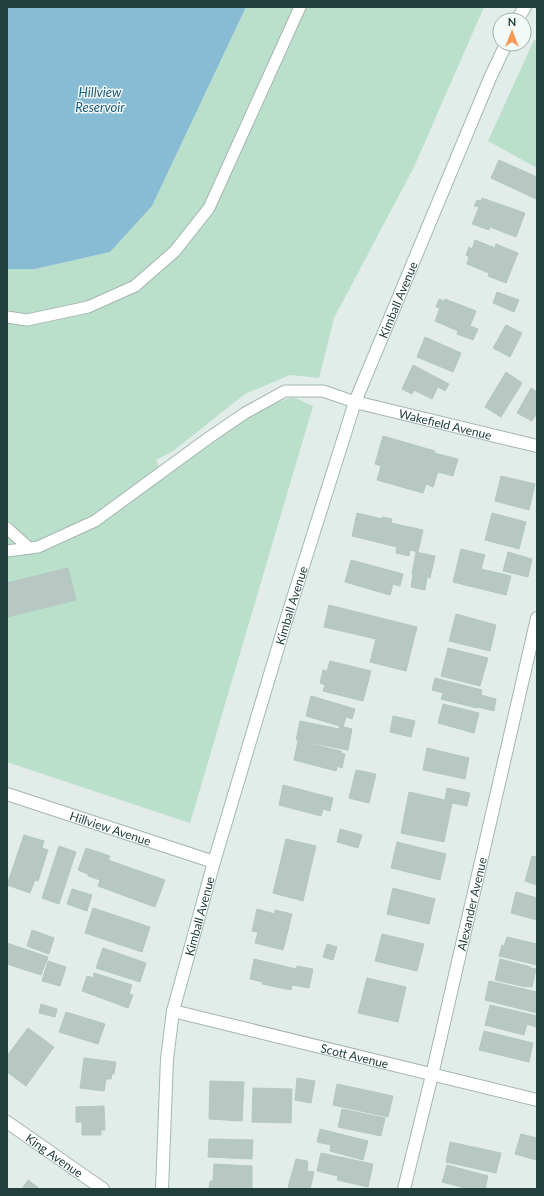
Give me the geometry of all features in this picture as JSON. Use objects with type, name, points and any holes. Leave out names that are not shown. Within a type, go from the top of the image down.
[{"type":"street","name":"Kimball Avenue","points":[[162,1189],[167,1059],[173,1011],[214,862],[288,614],[355,402],[502,52]]},
{"type":"street","name":"Wakefield Avenue","points":[[355,402],[537,446]]},
{"type":"street","name":"Alexander Avenue","points":[[404,1189],[432,1075],[537,618]]},
{"type":"street","name":"Hillview Avenue","points":[[7,794],[214,862]]},
{"type":"street","name":"Scott Avenue","points":[[173,1011],[537,1100]]},
{"type":"street","name":"King Avenue","points":[[7,1122],[102,1189]]},
{"type":"lane","points":[[7,317],[27,320],[88,307],[135,286],[175,251],[209,208],[300,7]]},
{"type":"lane","points":[[7,551],[38,547],[95,521],[245,413],[285,391],[323,391],[355,402]]},
{"type":"lane","points":[[7,528],[29,548]]},
{"type":"green space","points":[[246,7],[484,7],[414,167],[334,318],[319,378],[290,375],[245,394],[173,451],[156,460],[163,479],[260,408],[293,397],[313,406],[190,823],[7,762],[7,269],[35,269],[110,252],[152,206]]},
{"type":"green space","points":[[534,40],[537,41],[537,168],[488,141],[529,52],[532,52],[532,44]]},
{"type":"water","name":"Hillview Reservoir","points":[[7,7],[246,7],[152,206],[110,252],[35,269],[7,269]]},
{"type":"building","points":[[499,160],[537,177],[536,199],[491,178]]},
{"type":"building","points":[[482,198],[525,213],[516,237],[490,227],[489,230],[472,224],[479,207],[474,206],[477,200],[481,201]]},
{"type":"building","points":[[475,240],[495,248],[496,244],[518,253],[506,283],[488,276],[489,273],[467,264],[469,257],[466,255],[469,247],[472,249]]},
{"type":"building","points":[[497,292],[519,300],[514,312],[493,303]]},
{"type":"building","points":[[439,299],[444,301],[445,299],[476,311],[470,326],[478,329],[473,340],[457,334],[458,331],[435,321],[440,308],[436,307]]},
{"type":"building","points":[[506,325],[522,333],[510,357],[493,348]]},
{"type":"building","points":[[425,337],[461,353],[453,372],[417,357]]},
{"type":"building","points":[[413,365],[449,384],[445,391],[438,387],[432,399],[414,390],[412,394],[402,389]]},
{"type":"building","points":[[506,372],[522,383],[501,417],[485,407]]},
{"type":"building","points":[[531,388],[537,392],[537,413],[532,421],[517,413]]},
{"type":"building","points":[[383,436],[435,451],[434,453],[458,459],[453,476],[438,472],[433,487],[426,484],[423,493],[377,480],[381,466],[375,464]]},
{"type":"building","points":[[501,476],[535,484],[529,510],[495,501]]},
{"type":"building","points":[[357,513],[382,519],[382,517],[392,519],[391,523],[423,530],[418,552],[410,550],[409,556],[396,553],[397,547],[352,536]]},
{"type":"building","points":[[492,513],[526,522],[519,549],[485,540]]},
{"type":"building","points":[[461,549],[485,555],[481,569],[511,576],[506,595],[453,582]]},
{"type":"building","points":[[416,552],[435,556],[430,578],[427,577],[425,590],[411,587]]},
{"type":"building","points":[[508,552],[532,559],[528,577],[503,571]]},
{"type":"building","points":[[351,560],[403,574],[400,586],[393,584],[390,595],[345,582]]},
{"type":"building","points":[[68,568],[76,600],[7,617],[7,583]]},
{"type":"building","points":[[329,605],[417,627],[406,671],[370,662],[376,639],[324,627]]},
{"type":"building","points":[[456,614],[496,625],[490,651],[449,641]]},
{"type":"building","points":[[448,648],[488,658],[480,686],[441,676]]},
{"type":"building","points":[[330,661],[371,671],[363,701],[323,691],[325,685],[320,683],[323,670],[327,671]]},
{"type":"building","points":[[435,678],[482,690],[481,695],[496,699],[494,711],[441,699],[443,693],[432,690]]},
{"type":"building","points":[[311,696],[355,709],[352,719],[346,717],[343,727],[306,716]]},
{"type":"building","points":[[443,704],[479,713],[474,733],[438,723]]},
{"type":"building","points":[[393,716],[415,721],[411,737],[390,732]]},
{"type":"building","points":[[300,721],[339,729],[340,726],[352,729],[348,750],[296,740]]},
{"type":"building","points":[[298,741],[341,751],[341,753],[345,754],[342,768],[337,766],[336,771],[294,760]]},
{"type":"building","points":[[427,748],[469,758],[465,779],[423,770]]},
{"type":"building","points":[[356,770],[376,774],[369,803],[349,798]]},
{"type":"building","points":[[283,785],[333,798],[330,811],[323,809],[321,816],[279,805]]},
{"type":"building","points":[[447,788],[470,793],[467,806],[452,803],[444,842],[401,833],[409,792],[445,800]]},
{"type":"building","points":[[340,829],[362,835],[358,848],[337,842]]},
{"type":"building","points":[[24,835],[44,841],[42,848],[48,850],[38,881],[35,880],[30,893],[7,885]]},
{"type":"building","points":[[286,839],[316,846],[303,901],[273,893]]},
{"type":"building","points":[[397,842],[446,854],[440,880],[391,868]]},
{"type":"building","points":[[59,846],[76,852],[59,904],[42,898]]},
{"type":"building","points":[[86,848],[110,856],[108,860],[165,880],[155,907],[98,886],[100,880],[88,876],[88,874],[78,870]]},
{"type":"building","points":[[532,856],[537,857],[537,885],[525,881]]},
{"type":"building","points":[[393,888],[435,899],[429,924],[387,914]]},
{"type":"building","points":[[72,889],[92,895],[87,911],[67,904]]},
{"type":"building","points":[[516,892],[537,898],[537,920],[511,913]]},
{"type":"building","points":[[93,908],[150,927],[142,952],[85,933]]},
{"type":"building","points":[[257,909],[275,914],[275,910],[292,914],[283,950],[255,943],[258,932],[252,931]]},
{"type":"building","points":[[32,930],[54,938],[49,954],[27,946]]},
{"type":"building","points":[[382,934],[424,944],[417,971],[375,961]]},
{"type":"building","points":[[507,937],[537,944],[537,965],[499,956],[502,945],[504,946]]},
{"type":"building","points":[[7,943],[48,957],[41,975],[7,964]]},
{"type":"building","points":[[327,944],[337,947],[333,960],[323,957]]},
{"type":"building","points":[[103,948],[146,963],[140,982],[96,968]]},
{"type":"building","points":[[254,959],[296,969],[297,966],[313,969],[309,988],[292,985],[291,990],[262,984],[263,982],[250,979]]},
{"type":"building","points":[[500,959],[536,969],[532,987],[495,980]]},
{"type":"building","points":[[48,961],[66,967],[60,986],[42,981]]},
{"type":"building","points":[[94,973],[132,985],[129,994],[133,995],[128,1008],[82,991],[87,976],[93,978]]},
{"type":"building","points":[[367,978],[406,987],[398,1022],[358,1013]]},
{"type":"building","points":[[489,981],[537,992],[537,1013],[485,1000]]},
{"type":"building","points":[[41,1004],[57,1009],[55,1017],[39,1013]]},
{"type":"building","points":[[490,1005],[537,1016],[536,1027],[527,1024],[524,1035],[485,1025]]},
{"type":"building","points":[[66,1012],[105,1024],[98,1044],[59,1032]]},
{"type":"building","points":[[28,1028],[54,1047],[26,1086],[7,1072],[7,1056]]},
{"type":"building","points":[[484,1031],[533,1043],[529,1062],[479,1050]]},
{"type":"building","points":[[84,1058],[116,1062],[114,1074],[112,1074],[111,1079],[106,1079],[104,1091],[80,1088]]},
{"type":"building","points":[[297,1078],[315,1081],[311,1103],[295,1100]]},
{"type":"building","points":[[210,1081],[244,1082],[242,1121],[209,1119]]},
{"type":"building","points":[[337,1084],[393,1096],[388,1117],[333,1105]]},
{"type":"building","points":[[253,1088],[292,1089],[291,1123],[252,1122]]},
{"type":"building","points":[[104,1106],[105,1130],[101,1130],[101,1135],[82,1135],[82,1122],[76,1122],[76,1107]]},
{"type":"building","points":[[342,1109],[385,1118],[381,1136],[338,1127]]},
{"type":"building","points":[[320,1129],[368,1141],[363,1160],[330,1151],[331,1145],[317,1142]]},
{"type":"building","points":[[521,1134],[537,1138],[536,1160],[515,1154]]},
{"type":"building","points":[[209,1139],[253,1140],[252,1159],[208,1157]]},
{"type":"building","points":[[450,1142],[501,1153],[496,1173],[446,1162]]},
{"type":"building","points":[[321,1153],[373,1164],[368,1187],[337,1180],[338,1176],[317,1171]]},
{"type":"building","points":[[296,1159],[307,1161],[307,1171],[314,1172],[310,1189],[295,1189],[288,1187]]},
{"type":"building","points":[[214,1164],[252,1166],[252,1189],[209,1189],[210,1181],[213,1181]]},
{"type":"building","points":[[447,1165],[488,1176],[485,1189],[469,1189],[442,1182]]},
{"type":"building","points":[[28,1180],[40,1189],[22,1189]]}]
